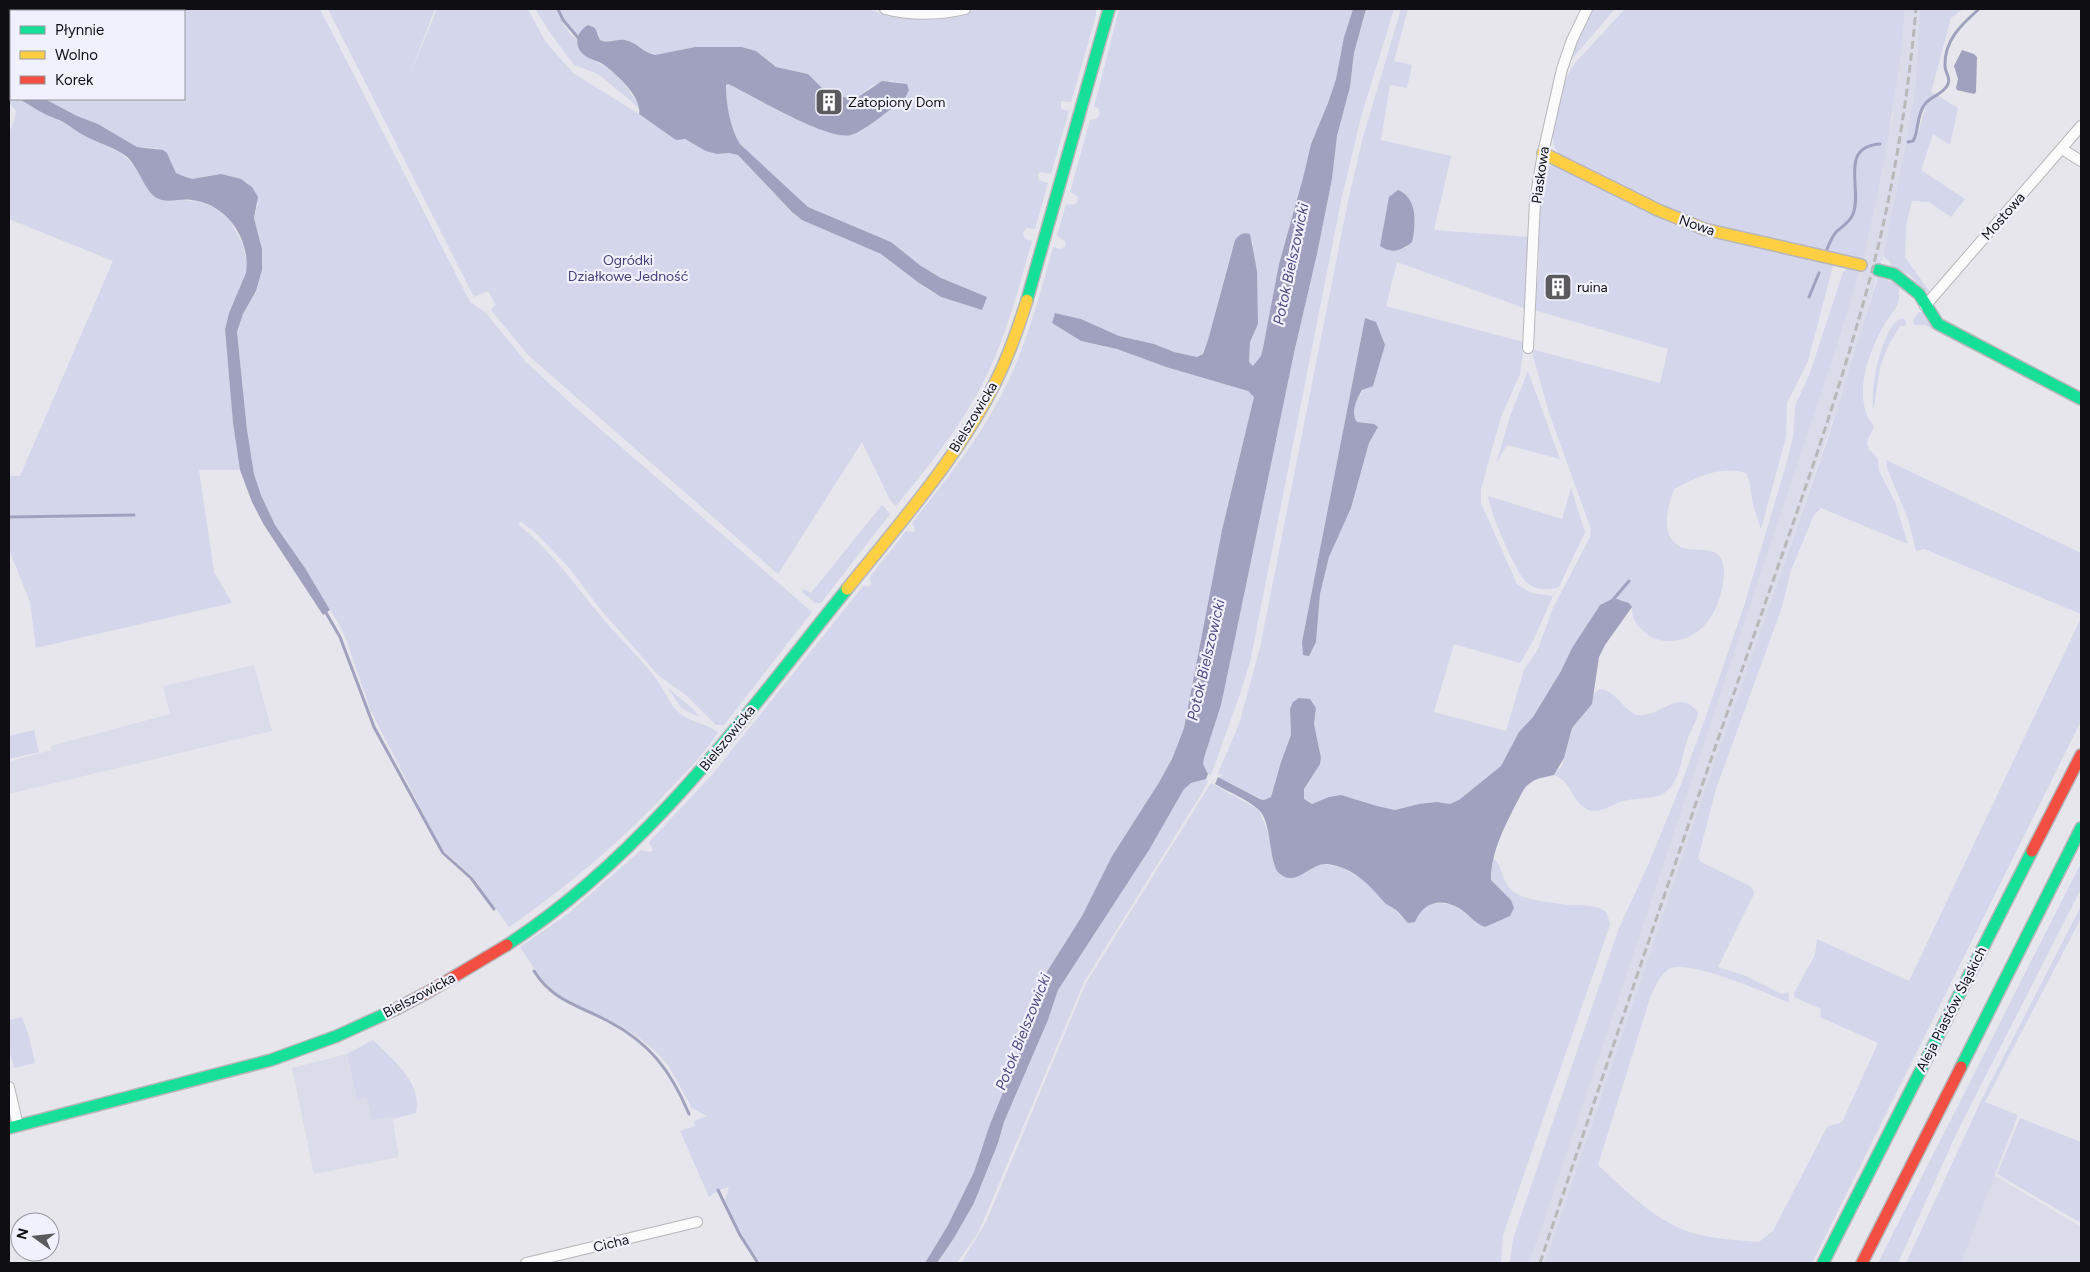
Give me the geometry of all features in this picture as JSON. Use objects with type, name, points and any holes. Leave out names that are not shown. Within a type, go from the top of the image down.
[{"type":"main road","name":"Bielszowicka","points":[[13,1127],[286,1055],[358,1026],[419,997],[498,951],[565,902],[636,840],[692,781],[937,474],[970,428],[990,393],[1015,338],[1028,299],[1109,9]]},
{"type":"main road","name":"Nowa","points":[[1543,153],[1658,210],[1704,229],[1861,265]]},
{"type":"main road","points":[[1878,270],[1894,274],[1909,285],[1919,294],[1938,324],[2081,399]]},
{"type":"main road","name":"Aleja Piastów Śląskich","points":[[1822,1263],[2081,755]]},
{"type":"main road","points":[[1862,1263],[2081,828]]},
{"type":"street","points":[[885,9],[912,15],[965,9]]},
{"type":"street","name":"Piaskowa","points":[[1528,348],[1535,201],[1543,153],[1562,69],[1572,40],[1587,9]]},
{"type":"street","name":"Mostowa","points":[[1925,306],[2081,126]]},
{"type":"street","points":[[2062,149],[2081,161]]},
{"type":"street","points":[[9,1087],[13,1127]]},
{"type":"street","name":"Cicha","points":[[526,1263],[697,1222]]},
{"type":"shaded area","points":[[1905,9],[1920,9],[1915,89],[1899,183],[1883,256],[1850,370],[1545,1263],[1529,1263],[1836,350],[1860,272],[1892,119]]},
{"type":"shaded area","points":[[254,665],[272,731],[9,794],[9,762],[51,750],[51,746],[170,714],[163,686]]},
{"type":"shaded area","points":[[347,1054],[357,1100],[367,1098],[392,1116],[399,1157],[314,1174],[292,1068]]},
{"type":"shaded area","points":[[1994,1175],[2081,1227],[2081,1263],[1961,1263]]},
{"type":"green space","points":[[320,9],[470,302],[486,313],[526,362],[576,408],[812,612],[724,725],[716,725],[687,696],[658,675],[601,610],[570,569],[537,534],[520,521],[519,525],[551,556],[657,680],[677,711],[686,718],[718,732],[696,761],[652,808],[614,844],[573,879],[509,927],[473,877],[446,853],[436,838],[370,709],[340,626],[305,568],[275,525],[261,495],[254,474],[247,430],[237,332],[243,314],[256,292],[262,270],[262,249],[254,218],[258,203],[247,182],[221,174],[192,179],[183,176],[176,173],[169,157],[157,148],[137,147],[98,124],[77,116],[47,100],[185,100],[184,10]]},
{"type":"green space","name":"Ogródki Działkowe Jedność","points":[[328,9],[435,9],[408,79],[437,9],[528,9],[545,41],[573,73],[676,139],[691,141],[714,153],[738,155],[792,212],[802,220],[881,254],[928,290],[941,297],[982,310],[986,297],[941,278],[921,266],[891,242],[808,207],[740,144],[731,123],[726,92],[726,85],[728,84],[808,124],[840,134],[851,134],[871,124],[905,98],[903,83],[891,81],[873,85],[858,97],[838,97],[832,110],[821,106],[820,88],[808,74],[776,67],[756,51],[742,47],[695,47],[655,55],[625,40],[603,41],[600,40],[599,34],[579,34],[579,36],[565,20],[562,22],[571,35],[578,40],[582,52],[586,56],[614,72],[619,77],[638,103],[640,110],[598,74],[574,65],[535,9],[868,9],[905,19],[940,17],[983,9],[1096,9],[1096,16],[1071,102],[1061,101],[1061,109],[1069,111],[1051,174],[1040,172],[1038,174],[1039,180],[1048,183],[1035,229],[1026,228],[1023,233],[1025,239],[1032,241],[1009,319],[983,384],[961,421],[896,506],[890,500],[862,442],[778,574],[528,355],[491,310],[495,304],[488,291],[474,297]]},
{"type":"green space","points":[[1119,9],[1353,9],[1344,37],[1336,79],[1311,144],[1279,264],[1261,356],[1253,367],[1249,363],[1250,342],[1258,324],[1257,271],[1252,248],[1253,241],[1232,249],[1208,340],[1203,354],[1197,357],[1119,336],[1081,319],[1056,313],[1052,323],[1081,341],[1117,349],[1166,367],[1248,391],[1254,397],[1222,530],[1184,728],[1172,759],[1158,784],[1112,856],[1082,916],[1048,970],[1039,989],[1019,1053],[974,1172],[948,1225],[925,1263],[761,1263],[745,1241],[725,1200],[729,1187],[719,1190],[709,1197],[680,1131],[695,1126],[694,1121],[707,1116],[692,1108],[668,1065],[654,1050],[638,1037],[610,1020],[566,1000],[551,990],[520,947],[569,913],[641,850],[650,852],[653,850],[649,842],[711,776],[864,585],[868,587],[871,585],[869,578],[906,531],[914,532],[915,529],[912,523],[957,466],[977,436],[996,405],[1015,367],[1042,288],[1053,247],[1060,249],[1066,246],[1065,241],[1057,236],[1066,204],[1074,205],[1077,203],[1078,197],[1070,192],[1090,120],[1096,119],[1100,114],[1098,108],[1094,107]]},
{"type":"green space","points":[[1366,9],[1394,9],[1361,117],[1341,201],[1250,662],[1211,775],[1208,774],[1203,764],[1204,758],[1221,705],[1294,353],[1317,254],[1332,179],[1337,136],[1350,87],[1354,53]]},
{"type":"green space","points":[[1401,9],[1408,9],[1394,61],[1412,65],[1407,88],[1390,85],[1381,140],[1451,156],[1434,230],[1530,237],[1527,309],[1397,262],[1386,306],[1524,342],[1520,374],[1501,417],[1481,489],[1481,503],[1517,584],[1531,593],[1553,596],[1533,641],[1520,663],[1454,644],[1434,712],[1506,731],[1524,670],[1538,649],[1553,608],[1590,537],[1591,529],[1549,413],[1531,349],[1660,383],[1668,349],[1534,310],[1539,264],[1538,214],[1540,188],[1547,167],[1556,164],[1669,223],[1701,234],[1834,262],[1808,361],[1787,403],[1786,437],[1761,529],[1753,505],[1746,473],[1727,470],[1718,471],[1691,480],[1674,489],[1667,519],[1667,527],[1673,541],[1685,549],[1714,552],[1723,563],[1722,586],[1715,610],[1709,620],[1692,635],[1681,639],[1663,641],[1655,639],[1639,627],[1634,620],[1629,603],[1623,600],[1610,600],[1600,605],[1572,648],[1561,671],[1533,717],[1519,732],[1501,766],[1459,801],[1450,804],[1419,804],[1395,810],[1354,799],[1312,804],[1304,799],[1304,789],[1320,752],[1314,724],[1316,708],[1290,709],[1291,735],[1271,797],[1264,800],[1218,777],[1223,776],[1218,773],[1239,724],[1260,648],[1348,201],[1363,137]],"holes":[[[1408,198],[1414,212],[1414,227],[1407,247],[1392,251]],[[1365,318],[1384,345],[1377,371],[1356,402],[1354,415],[1357,422],[1368,423],[1378,427],[1369,443],[1351,508],[1329,557],[1320,594],[1316,642],[1302,649]]]},
{"type":"green space","points":[[1593,9],[1615,9],[1570,61],[1582,30]]},
{"type":"green space","points":[[1625,9],[1905,9],[1888,135],[1863,260],[1707,226],[1678,214],[1559,154],[1555,148],[1552,136],[1566,78],[1574,64]]},
{"type":"green space","points":[[1920,9],[1963,9],[1951,18],[1931,92],[1936,95],[1928,101],[1921,111],[1918,127],[1912,140],[1906,141],[1915,89]]},
{"type":"green space","points":[[9,90],[10,100],[21,100],[122,154],[138,169],[148,190],[182,200],[201,202],[217,209],[230,221],[243,244],[247,266],[245,277],[229,313],[225,329],[233,423],[240,470],[199,470],[214,572],[232,603],[36,648],[30,602],[9,551],[9,476],[20,476],[113,261],[9,219],[9,133],[16,111],[9,103]]},
{"type":"green space","points":[[1938,96],[1958,108],[1950,145],[1933,134],[1921,170],[1965,199],[1951,217],[1929,202],[1912,201],[1906,226],[1905,257],[1931,294],[1924,291],[1910,275],[1891,267],[1890,262],[1883,256],[1906,143],[1913,142],[1917,137],[1926,105]]},
{"type":"green space","points":[[1848,268],[1860,271],[1836,350],[1540,1232],[1529,1263],[1510,1263],[1513,1239],[1619,928],[1649,863],[1682,782],[1744,606],[1788,458],[1793,437],[1795,406],[1810,373],[1843,272]]},
{"type":"green space","points":[[1878,277],[1899,285],[1899,299],[1896,308],[1883,327],[1873,347],[1866,369],[1863,391],[1864,402],[1867,415],[1874,427],[1867,444],[1878,459],[1879,471],[1895,502],[1908,544],[1821,508],[1814,515],[1791,570],[1782,607],[1716,789],[1698,858],[1701,862],[1748,885],[1752,888],[1754,894],[1718,967],[1746,976],[1782,994],[1788,992],[1789,1003],[1747,985],[1711,973],[1681,967],[1667,970],[1651,995],[1598,1165],[1651,1211],[1674,1226],[1687,1231],[1732,1240],[1759,1242],[1773,1231],[1827,1127],[1840,1123],[1843,1120],[1878,1043],[1820,1017],[1821,1009],[1794,997],[1794,993],[1815,955],[1817,939],[1909,981],[2081,618],[2081,721],[1812,1263],[1545,1263],[1706,788],[1828,438]]},
{"type":"green space","points":[[1919,312],[1923,312],[1968,346],[1968,348],[1925,325],[1914,325],[1913,320]]},
{"type":"green space","points":[[1903,318],[1906,321],[1905,326],[1900,326],[1888,346],[1880,367],[1874,408],[1874,387],[1879,358],[1889,331],[1896,322]]},
{"type":"green space","points":[[1528,371],[1560,459],[1507,445],[1496,464],[1510,416]]},
{"type":"green space","points":[[1886,460],[2081,553],[2081,614],[1924,549],[1916,551],[1908,519],[1887,468]]},
{"type":"green space","points":[[1571,488],[1585,532],[1559,587],[1550,589],[1537,588],[1526,582],[1521,576],[1498,527],[1488,496],[1562,519]]},
{"type":"green space","points":[[882,505],[890,514],[821,603],[815,603],[802,592],[804,589],[811,593]]},
{"type":"green space","points":[[668,688],[693,709],[699,717],[681,708]]},
{"type":"green space","points":[[1601,689],[1608,691],[1633,714],[1646,715],[1670,705],[1684,702],[1691,705],[1698,713],[1687,741],[1679,771],[1667,791],[1657,797],[1625,800],[1594,811],[1580,804],[1564,781],[1554,775],[1562,766],[1572,728],[1595,692]]},
{"type":"green space","points":[[34,730],[39,752],[9,759],[9,736]]},
{"type":"green space","points":[[1206,779],[1208,781],[1202,793],[1084,982],[979,1231],[957,1263],[937,1263],[974,1203],[998,1143],[1004,1122],[1048,1020],[1058,990],[1149,850],[1184,789],[1191,783]]},
{"type":"green space","points":[[1211,783],[1259,810],[1269,835],[1274,866],[1324,864],[1343,868],[1367,882],[1382,900],[1393,907],[1402,918],[1414,922],[1424,906],[1432,903],[1451,904],[1471,917],[1501,919],[1510,916],[1511,900],[1491,880],[1493,858],[1497,862],[1509,887],[1519,895],[1545,902],[1597,907],[1607,913],[1610,925],[1503,1235],[1501,1263],[961,1263],[986,1222],[1086,983]]},
{"type":"green space","points":[[2081,863],[2081,889],[1958,1130],[1898,1263],[1878,1263]]},
{"type":"green space","points":[[2081,906],[2081,918],[1985,1102],[2018,1115],[1961,1263],[1906,1263],[1981,1101]]},
{"type":"green space","points":[[22,1017],[35,1063],[14,1068],[9,1049],[9,1020]]},
{"type":"green space","points":[[373,1040],[397,1064],[410,1082],[415,1091],[416,1113],[393,1119],[392,1116],[372,1120],[367,1098],[357,1100],[347,1054]]},
{"type":"green space","points":[[2020,1118],[2081,1142],[2081,1217],[2079,1222],[1997,1174]]},
{"type":"water","name":"Potok Bielszowicki","points":[[1353,9],[1366,9],[1354,53],[1350,87],[1337,136],[1332,179],[1317,254],[1294,353],[1221,705],[1204,758],[1203,764],[1208,774],[1206,779],[1191,783],[1184,789],[1149,850],[1058,990],[1048,1020],[1004,1122],[998,1143],[974,1203],[937,1263],[925,1263],[948,1225],[974,1172],[989,1127],[1019,1053],[1039,989],[1048,970],[1082,916],[1112,856],[1158,784],[1172,759],[1184,728],[1222,530],[1254,397],[1248,391],[1166,367],[1117,349],[1081,341],[1052,323],[1055,313],[1081,319],[1119,336],[1197,357],[1203,354],[1208,340],[1235,240],[1242,234],[1250,234],[1257,271],[1258,324],[1250,342],[1249,362],[1253,366],[1261,356],[1279,264],[1311,144],[1336,79],[1344,37]]},
{"type":"water","points":[[588,25],[595,28],[600,40],[606,42],[629,41],[655,55],[695,47],[742,47],[756,51],[776,67],[808,74],[826,92],[821,106],[831,110],[838,96],[858,97],[882,81],[907,84],[909,90],[905,98],[871,124],[851,135],[840,135],[825,131],[790,116],[728,84],[726,85],[729,116],[740,144],[808,207],[891,242],[921,266],[941,278],[987,297],[982,310],[941,297],[881,254],[802,220],[792,212],[738,155],[729,153],[717,154],[706,151],[685,139],[676,140],[639,114],[637,100],[620,78],[601,63],[587,57],[578,47],[579,34]]},
{"type":"water","points":[[1962,50],[1977,57],[1976,92],[1974,94],[1957,90],[1956,88],[1958,79],[1954,66]]},
{"type":"water","points":[[21,100],[47,100],[77,116],[98,124],[137,147],[163,150],[167,153],[176,173],[183,176],[192,179],[221,174],[241,179],[252,187],[258,197],[254,218],[262,249],[262,270],[256,291],[243,314],[237,332],[247,430],[254,474],[261,495],[275,525],[305,568],[330,610],[323,615],[264,525],[252,502],[240,470],[233,423],[225,329],[229,313],[246,273],[247,260],[240,236],[234,225],[225,215],[204,203],[187,200],[165,201],[157,198],[149,190],[126,156]]},
{"type":"water","points":[[1398,190],[1409,199],[1415,220],[1412,242],[1404,248],[1392,251],[1380,246],[1389,197]]},
{"type":"water","points":[[1365,318],[1376,322],[1385,345],[1373,386],[1362,390],[1355,406],[1354,414],[1357,422],[1374,424],[1378,427],[1369,443],[1351,508],[1329,557],[1320,594],[1316,642],[1309,656],[1303,655],[1302,642]]},
{"type":"water","points":[[1617,599],[1629,603],[1632,607],[1605,645],[1599,657],[1592,704],[1572,728],[1564,758],[1554,775],[1535,780],[1523,790],[1499,840],[1493,860],[1491,880],[1511,900],[1514,908],[1510,916],[1485,927],[1456,907],[1449,904],[1435,903],[1424,909],[1415,922],[1408,923],[1359,877],[1336,866],[1321,864],[1297,877],[1285,877],[1279,873],[1273,861],[1263,815],[1248,802],[1215,784],[1218,777],[1260,799],[1264,800],[1271,797],[1291,735],[1290,709],[1293,702],[1299,698],[1310,699],[1316,708],[1314,724],[1321,758],[1320,764],[1304,789],[1304,799],[1312,804],[1329,797],[1341,795],[1395,810],[1437,802],[1450,804],[1459,800],[1501,766],[1519,732],[1533,717],[1561,671],[1572,648],[1600,605]]},
{"type":"waterway","points":[[558,9],[563,20],[581,41]]},
{"type":"waterway","points":[[1908,142],[1913,141],[1915,137],[1923,107],[1928,101],[1944,90],[1948,84],[1949,79],[1945,66],[1945,57],[1951,40],[1955,33],[1979,9]]},
{"type":"waterway","points":[[1827,249],[1835,233],[1852,217],[1856,193],[1856,161],[1859,153],[1867,147],[1880,144]]},
{"type":"waterway","points":[[1809,297],[1819,273]]},
{"type":"waterway","points":[[9,517],[134,515]]},
{"type":"waterway","points":[[1611,602],[1629,581]]},
{"type":"waterway","points":[[325,611],[340,637],[374,727],[443,853],[471,878],[494,909]]},
{"type":"waterway","points":[[534,971],[541,981],[558,996],[608,1021],[636,1039],[647,1049],[667,1071],[689,1114]]},
{"type":"waterway","points":[[718,1190],[740,1235],[758,1263]]},
{"type":"railway","points":[[1540,1263],[1834,402],[1850,350],[1879,243],[1897,156],[1910,68],[1916,9]]},
{"type":"traffic: fast","points":[[54,10],[58,9]]},
{"type":"traffic: fast","points":[[111,10],[115,9]]},
{"type":"traffic: fast","points":[[1027,300],[1109,9]]},
{"type":"traffic: fast","points":[[1878,270],[1894,274],[1919,294],[1938,324],[2081,399]]},
{"type":"traffic: fast","points":[[507,945],[558,909],[605,869],[649,826],[731,734],[847,589]]},
{"type":"traffic: fast","points":[[1961,1067],[2081,828]]},
{"type":"traffic: fast","points":[[1823,1263],[2032,851]]},
{"type":"traffic: fast","points":[[9,1128],[271,1060],[337,1036],[396,1009]]},
{"type":"traffic: slow","points":[[1543,153],[1658,210],[1704,229],[1861,265]]},
{"type":"traffic: slow","points":[[847,589],[926,491],[979,413],[999,375],[1027,300]]},
{"type":"traffic: jam","points":[[2032,851],[2081,755]]},
{"type":"traffic: jam","points":[[396,1009],[507,945]]},
{"type":"traffic: jam","points":[[1862,1263],[1961,1067]]},
{"type":"place","name":"Zatopiony Dom","points":[[829,102]]},
{"type":"place","name":"ruina","points":[[1558,287]]}]
